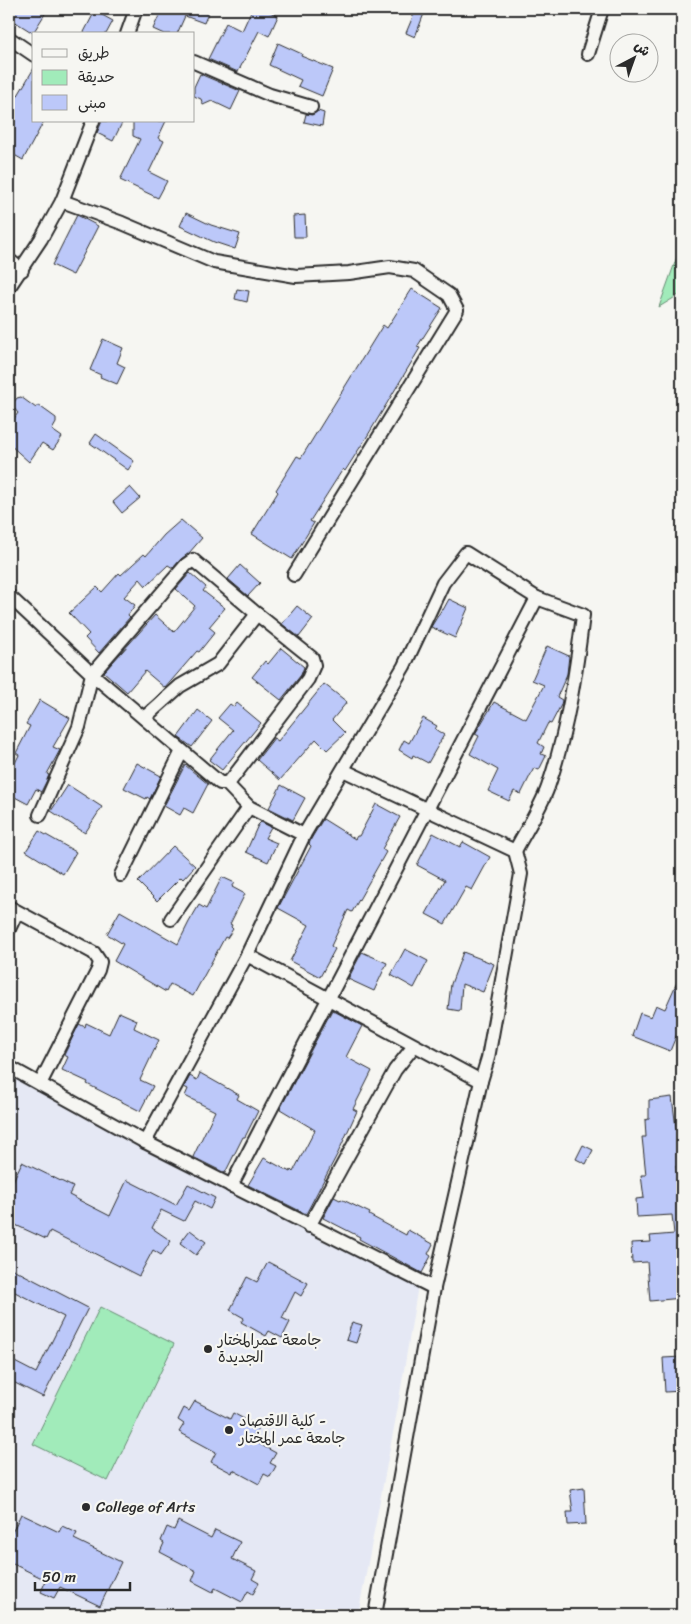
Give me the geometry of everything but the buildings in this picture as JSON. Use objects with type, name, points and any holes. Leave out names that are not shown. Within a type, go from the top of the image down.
[{"type":"street","points":[[129,32],[136,9]]},
{"type":"street","points":[[588,54],[602,9]]},
{"type":"street","points":[[9,38],[32,54]]},
{"type":"street","points":[[195,62],[270,95],[311,107]]},
{"type":"street","points":[[9,287],[42,239],[62,201],[93,122]]},
{"type":"street","points":[[62,201],[122,223],[214,262],[296,276],[350,273],[390,267],[414,271],[449,295],[457,310],[294,575]]},
{"type":"street","points":[[9,260],[22,270]]},
{"type":"street","points":[[145,1142],[247,955],[304,835],[404,666],[443,583],[466,553],[537,598],[583,615],[578,661],[567,721],[548,788],[515,851],[521,874],[488,1058],[481,1081],[434,1288],[375,1615]]},
{"type":"street","points":[[9,596],[92,674],[220,783],[226,783],[231,780],[308,679],[314,665],[312,658],[193,560],[186,565],[92,674],[78,727],[40,815]]},
{"type":"street","points":[[231,1186],[537,598]]},
{"type":"street","points":[[144,718],[180,686],[218,664],[257,614]]},
{"type":"street","points":[[121,875],[182,751]]},
{"type":"street","points":[[343,770],[515,851]]},
{"type":"street","points":[[226,783],[249,807],[304,835]]},
{"type":"street","points":[[171,919],[249,807]]},
{"type":"street","points":[[9,929],[13,910],[94,953],[100,962],[98,970],[40,1084]]},
{"type":"street","points":[[247,955],[481,1081]]},
{"type":"street","points":[[309,1226],[395,1070],[414,1046]]},
{"type":"street","points":[[9,1067],[145,1142],[434,1288]]},
{"type":"shaded area","name":"جامعة عمرالمختار الجديدة","points":[[9,1073],[418,1286],[397,1412],[358,1615],[26,1615],[9,1607]]},
{"type":"green space","points":[[677,9],[682,9],[682,114]]},
{"type":"green space","points":[[682,243],[682,293],[659,307]]},
{"type":"green space","points":[[100,1307],[174,1344],[108,1481],[33,1444]]},
{"type":"place","name":"جامعة عمرالمختار الجديدة","points":[[208,1349]]},
{"type":"place","name":"كلية الاقتصاد - جامعة عمر المختار","points":[[229,1430]]},
{"type":"place","name":"College of Arts","points":[[86,1507]]}]
